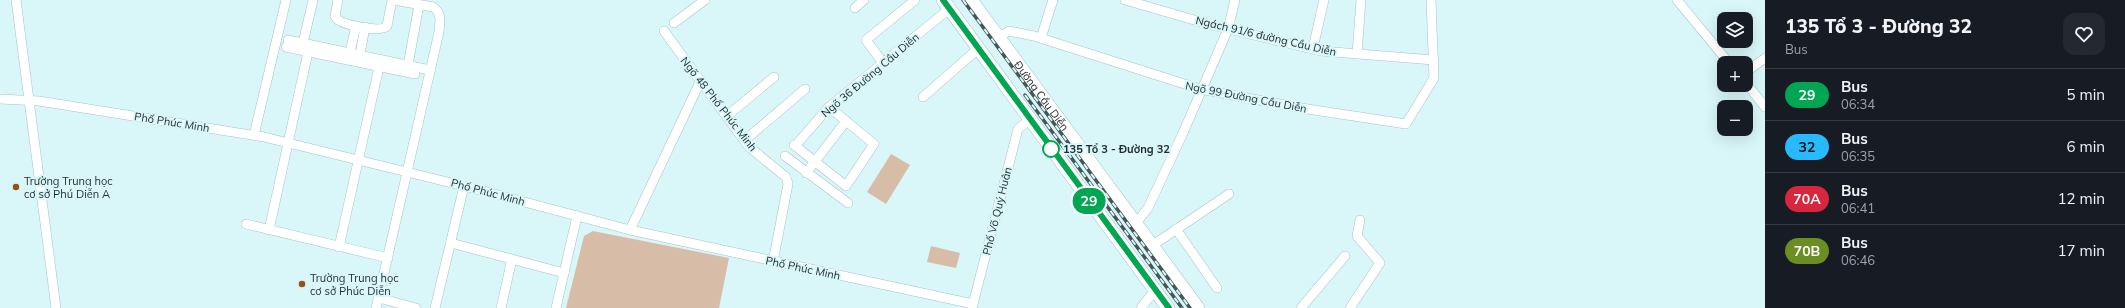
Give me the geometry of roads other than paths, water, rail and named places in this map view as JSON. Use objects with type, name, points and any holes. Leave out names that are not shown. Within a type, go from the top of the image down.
[{"type":"highway","name":"Đường Cầu Diễn","points":[[971,0],[1137,222],[1198,308]]},
{"type":"highway","points":[[946,4],[979,48],[1029,120],[1168,308]]},
{"type":"street","points":[[16,0],[56,308]]},
{"type":"street","points":[[254,135],[286,0]]},
{"type":"street","points":[[303,43],[313,0]]},
{"type":"street","points":[[338,0],[335,16],[338,20],[360,27],[384,28],[388,21],[393,0],[433,7],[438,11],[440,16],[408,172],[376,308]]},
{"type":"street","points":[[674,23],[705,0]]},
{"type":"street","points":[[855,8],[864,0]]},
{"type":"street","points":[[883,63],[866,40],[915,0]]},
{"type":"street","points":[[1041,38],[1053,0]]},
{"type":"street","name":"Ngách 91/6 đường Cầu Diễn","points":[[1125,0],[1228,29],[1313,48],[1357,54],[1434,60]]},
{"type":"street","points":[[1137,222],[1148,208],[1228,29],[1235,0]]},
{"type":"street","points":[[1313,48],[1324,0]]},
{"type":"street","points":[[1357,54],[1361,0]]},
{"type":"street","points":[[1432,0],[1434,60]]},
{"type":"street","points":[[1677,0],[1723,56]]},
{"type":"street","name":"Ngõ 36 Đường Cầu Diễn","points":[[815,162],[794,145],[829,107],[883,63],[946,4]]},
{"type":"street","points":[[408,65],[419,5]]},
{"type":"street","points":[[350,52],[360,27]]},
{"type":"street","points":[[360,27],[360,54]]},
{"type":"street","name":"Ngõ 99 Đường Cầu Diễn","points":[[999,37],[1009,31],[1041,38],[1200,89],[1301,108],[1406,124],[1434,78],[1434,60]]},
{"type":"street","name":"Ngõ 48 Phố Phúc Minh","points":[[664,32],[745,140],[766,162],[786,177],[788,184],[773,262]]},
{"type":"street","points":[[414,74],[308,52],[287,44],[303,43],[430,70]]},
{"type":"street","points":[[923,97],[979,48]]},
{"type":"street","points":[[269,230],[308,52]]},
{"type":"street","points":[[1753,67],[1765,58]]},
{"type":"street","points":[[339,247],[379,67]]},
{"type":"street","points":[[727,116],[774,77]]},
{"type":"street","points":[[630,230],[701,80]]},
{"type":"street","points":[[745,140],[805,89]]},
{"type":"street","points":[[1753,92],[1765,107]]},
{"type":"street","name":"Phố Phúc Minh","points":[[0,99],[29,100],[254,135],[464,186],[630,230],[973,306]]},
{"type":"street","points":[[815,162],[846,186],[874,144],[829,107]]},
{"type":"street","name":"Phố Võ Quý Huân","points":[[973,306],[1018,129],[1029,120]]},
{"type":"street","points":[[806,173],[846,121]]},
{"type":"street","points":[[785,156],[848,203]]},
{"type":"street","points":[[435,308],[464,186]]},
{"type":"street","points":[[1153,245],[1176,228],[1229,194]]},
{"type":"street","points":[[556,308],[577,216]]},
{"type":"street","points":[[1350,308],[1380,263],[1357,236],[1360,220]]},
{"type":"street","points":[[246,224],[388,258]]},
{"type":"street","points":[[1176,228],[1217,288]]},
{"type":"street","points":[[451,243],[564,273]]},
{"type":"street","points":[[1301,308],[1345,256]]},
{"type":"street","points":[[501,308],[512,259]]},
{"type":"street","points":[[1141,308],[1155,290]]},
{"type":"street","points":[[379,298],[416,308]]},
{"type":"railway","points":[[963,0],[1190,308]]},
{"type":"railway","points":[[1025,95],[1182,308]]},
{"type":"place","name":"135 Tổ 3 - Đường 32","points":[[1051,149]]},
{"type":"place","name":"Trường Trung học cơ sở Phú Diễn A","points":[[16,187]]},
{"type":"place","name":"Trường Trung học cơ sở Phúc Diễn","points":[[302,284]]}]
